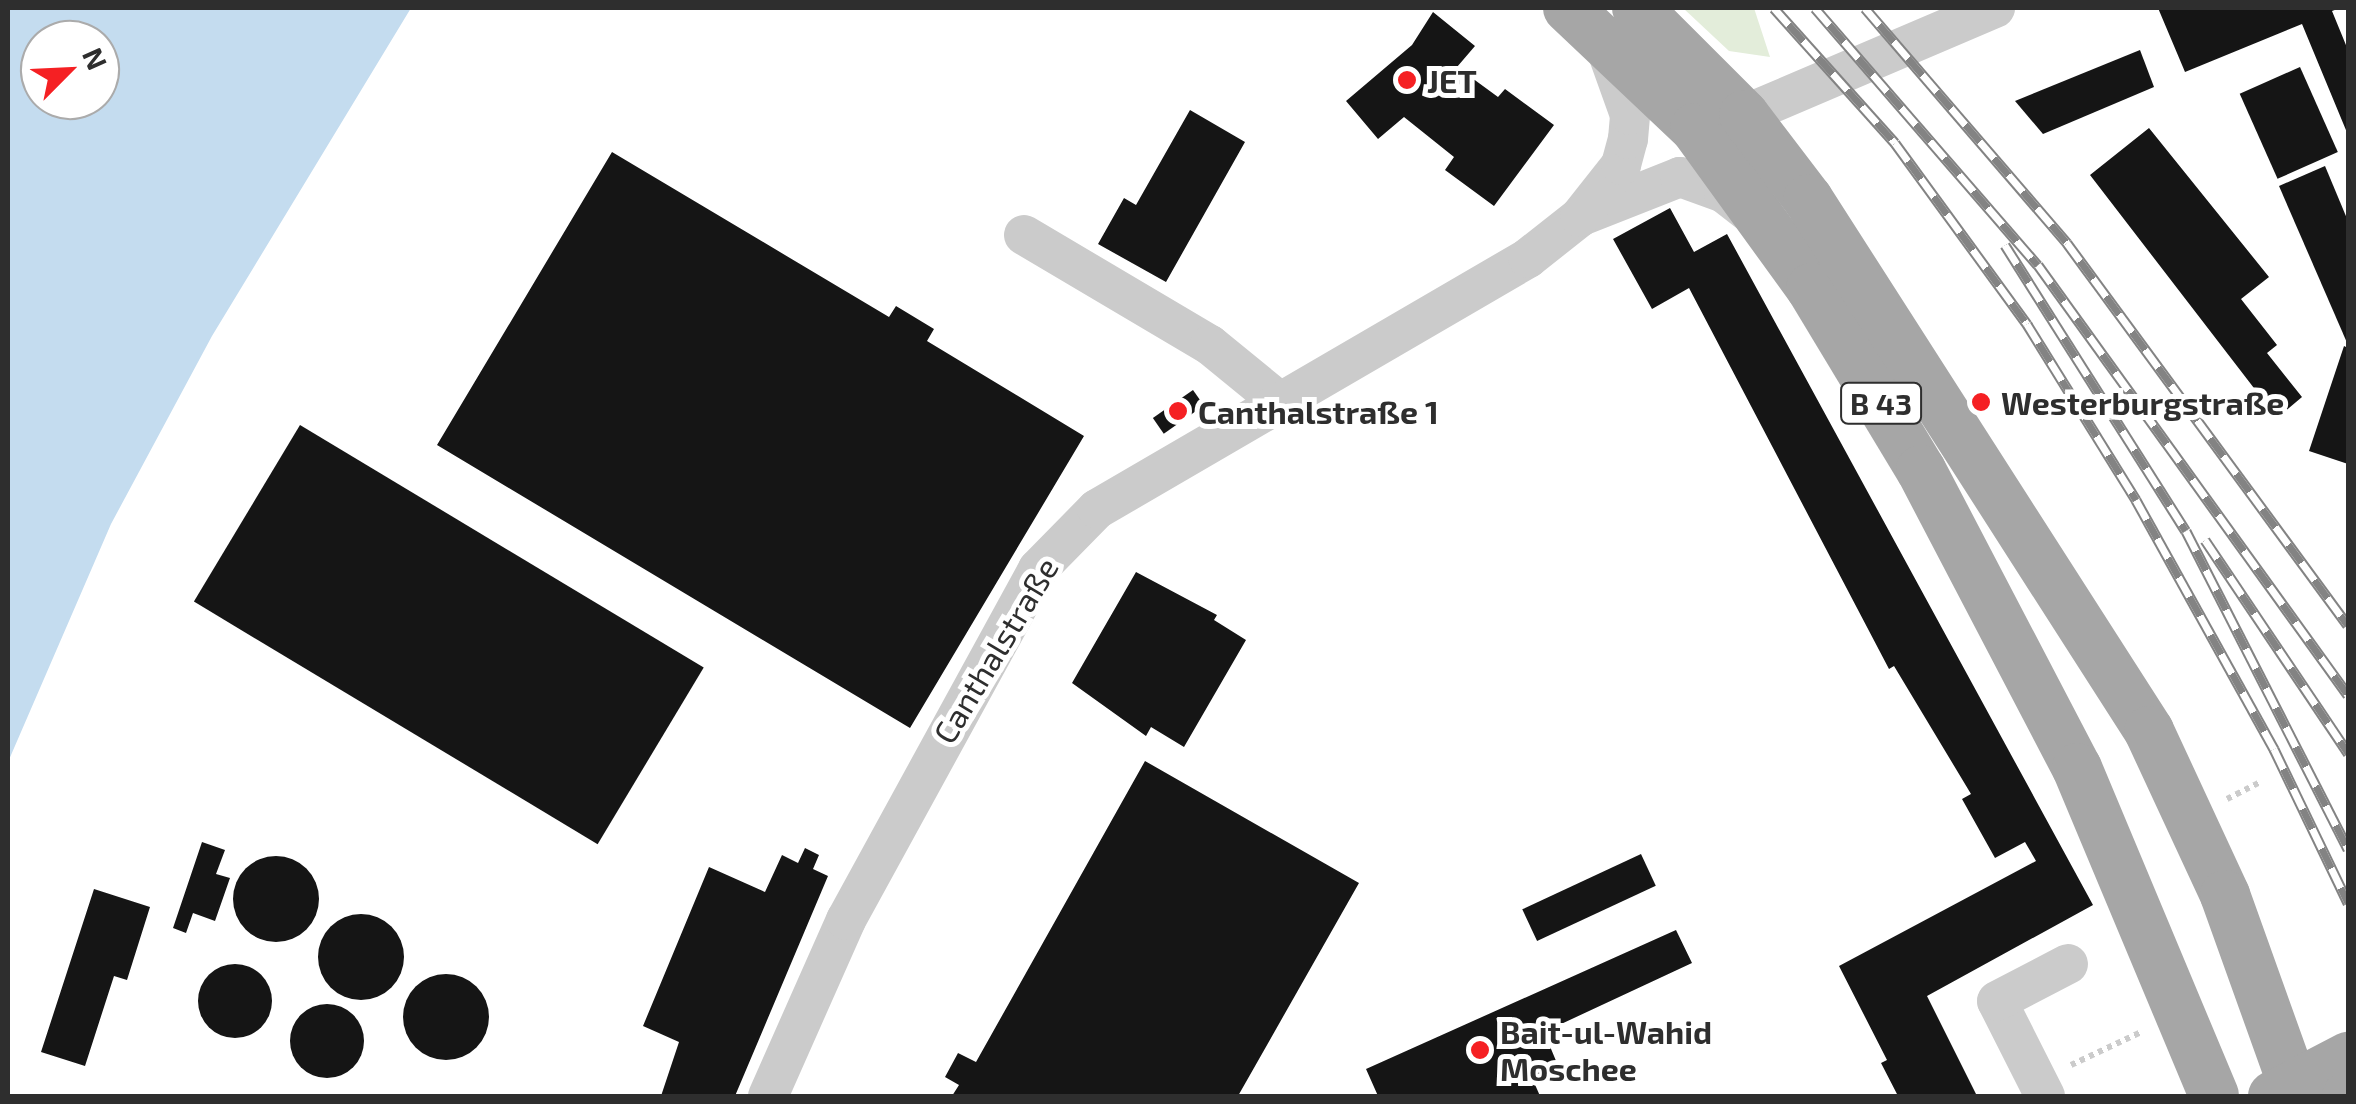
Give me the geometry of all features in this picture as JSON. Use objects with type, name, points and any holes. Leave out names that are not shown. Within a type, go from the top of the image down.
[{"type":"main road","name":"B 43","points":[[1602,17],[1744,115],[1819,215],[2165,758],[2225,895],[2287,1092]]},
{"type":"main road","name":"B 43","points":[[1602,17],[1695,128],[1766,226],[1921,470],[2076,768],[2214,1096]]},
{"type":"main road","points":[[1695,128],[1744,115]]},
{"type":"main road","points":[[2287,1092],[2348,1057]]},
{"type":"street","points":[[1744,115],[1995,8]]},
{"type":"street","name":"Canthalstraße","points":[[768,1096],[846,920],[1038,570],[1098,509],[1528,258],[1580,216],[1621,165],[1628,139],[1624,88],[1602,17]]},
{"type":"street","name":"Canthalstraße","points":[[1580,216],[1680,176],[1724,194],[1766,226]]},
{"type":"street","points":[[1024,235],[1210,345],[1280,402]]},
{"type":"street","points":[[2060,1089],[1998,1000],[2068,964]]},
{"type":"path","points":[[2226,800],[2259,784]]},
{"type":"path","points":[[2060,1089],[2068,1067],[2146,1029]]},
{"type":"green space","points":[[1683,8],[1754,8],[1770,57],[1729,51]]},
{"type":"water","points":[[8,8],[411,8],[212,336],[111,524],[8,762]]},
{"type":"building","points":[[2158,8],[2340,8],[2332,11],[2348,50],[2348,135],[2302,24],[2185,72]]},
{"type":"building","points":[[1433,12],[1475,46],[1457,67],[1498,97],[1505,89],[1554,125],[1494,206],[1445,170],[1454,157],[1404,117],[1378,139],[1346,101],[1412,45]]},
{"type":"building","points":[[2140,50],[2154,87],[2043,134],[2015,101]]},
{"type":"building","points":[[2300,67],[2338,152],[2278,179],[2240,94]]},
{"type":"building","points":[[1190,110],[1245,142],[1166,282],[1098,244],[1124,198],[1136,205]]},
{"type":"building","points":[[2149,128],[2269,277],[2241,299],[2277,345],[2267,353],[2302,397],[2277,418],[2090,175]]},
{"type":"building","points":[[612,152],[889,317],[896,306],[934,329],[927,341],[1084,436],[910,728],[437,445]]},
{"type":"building","points":[[2325,166],[2348,221],[2348,345],[2279,186]]},
{"type":"building","points":[[1670,208],[1694,252],[1727,234],[2093,905],[1927,996],[1977,1096],[1898,1096],[1881,1063],[1887,1060],[1839,966],[2036,861],[2025,842],[1995,858],[1962,799],[1971,794],[1894,666],[1889,669],[1689,288],[1652,309],[1613,239]]},
{"type":"building","points":[[2344,346],[2348,348],[2348,464],[2309,451]]},
{"type":"building","name":"Canthalstraße 1","points":[[1193,390],[1204,406],[1164,434],[1153,418]]},
{"type":"building","points":[[300,425],[704,668],[598,844],[194,602]]},
{"type":"building","points":[[1136,572],[1217,615],[1214,620],[1246,640],[1184,747],[1151,727],[1146,736],[1072,683]]},
{"type":"building","points":[[1145,761],[1359,883],[1238,1096],[952,1096],[959,1085],[945,1077],[958,1053],[976,1062]]},
{"type":"building","points":[[202,842],[225,850],[216,874],[230,878],[215,921],[193,913],[186,933],[173,928]]},
{"type":"building","points":[[805,848],[819,855],[813,869],[828,876],[735,1096],[661,1096],[679,1042],[643,1026],[709,867],[765,892],[782,855],[798,863]]},
{"type":"building","points":[[1641,854],[1656,886],[1537,941],[1522,909]]},
{"type":"building","points":[[276,856],[300,863],[312,875],[319,899],[312,923],[300,935],[276,942],[252,935],[240,923],[233,899],[240,875],[252,863]]},
{"type":"building","points":[[94,889],[150,907],[127,980],[114,976],[85,1066],[41,1052]]},
{"type":"building","points":[[361,914],[385,921],[397,933],[404,957],[397,981],[385,993],[361,1000],[337,993],[325,981],[318,957],[325,933],[337,921]]},
{"type":"building","name":"Bait-ul-Wahid Moschee","points":[[1676,930],[1692,963],[1544,1032],[1559,1068],[1533,1080],[1540,1096],[1378,1096],[1366,1069]]},
{"type":"building","points":[[235,964],[261,975],[272,1001],[261,1027],[235,1038],[209,1027],[198,1001],[209,975]]},
{"type":"building","points":[[446,974],[470,981],[482,993],[489,1017],[482,1041],[470,1053],[446,1060],[422,1053],[410,1041],[403,1017],[410,993],[422,981]]},
{"type":"building","points":[[327,1004],[353,1015],[364,1041],[353,1067],[327,1078],[301,1067],[290,1041],[301,1015]]},
{"type":"railway","points":[[1774,8],[1895,143],[2027,324],[2136,500],[2274,749],[2348,903]]},
{"type":"railway","points":[[1815,8],[2038,265],[2348,695]]},
{"type":"railway","points":[[1865,8],[2067,243],[2348,625]]},
{"type":"railway","points":[[2005,245],[2186,531],[2348,849]]},
{"type":"railway","points":[[2205,540],[2348,753]]},
{"type":"place","name":"JET","points":[[1407,80]]},
{"type":"place","name":"Westerburgstraße","points":[[1981,402]]},
{"type":"place","name":"Canthalstraße 1","points":[[1178,411]]},
{"type":"place","name":"Bait-ul-Wahid Moschee","points":[[1480,1050]]}]
